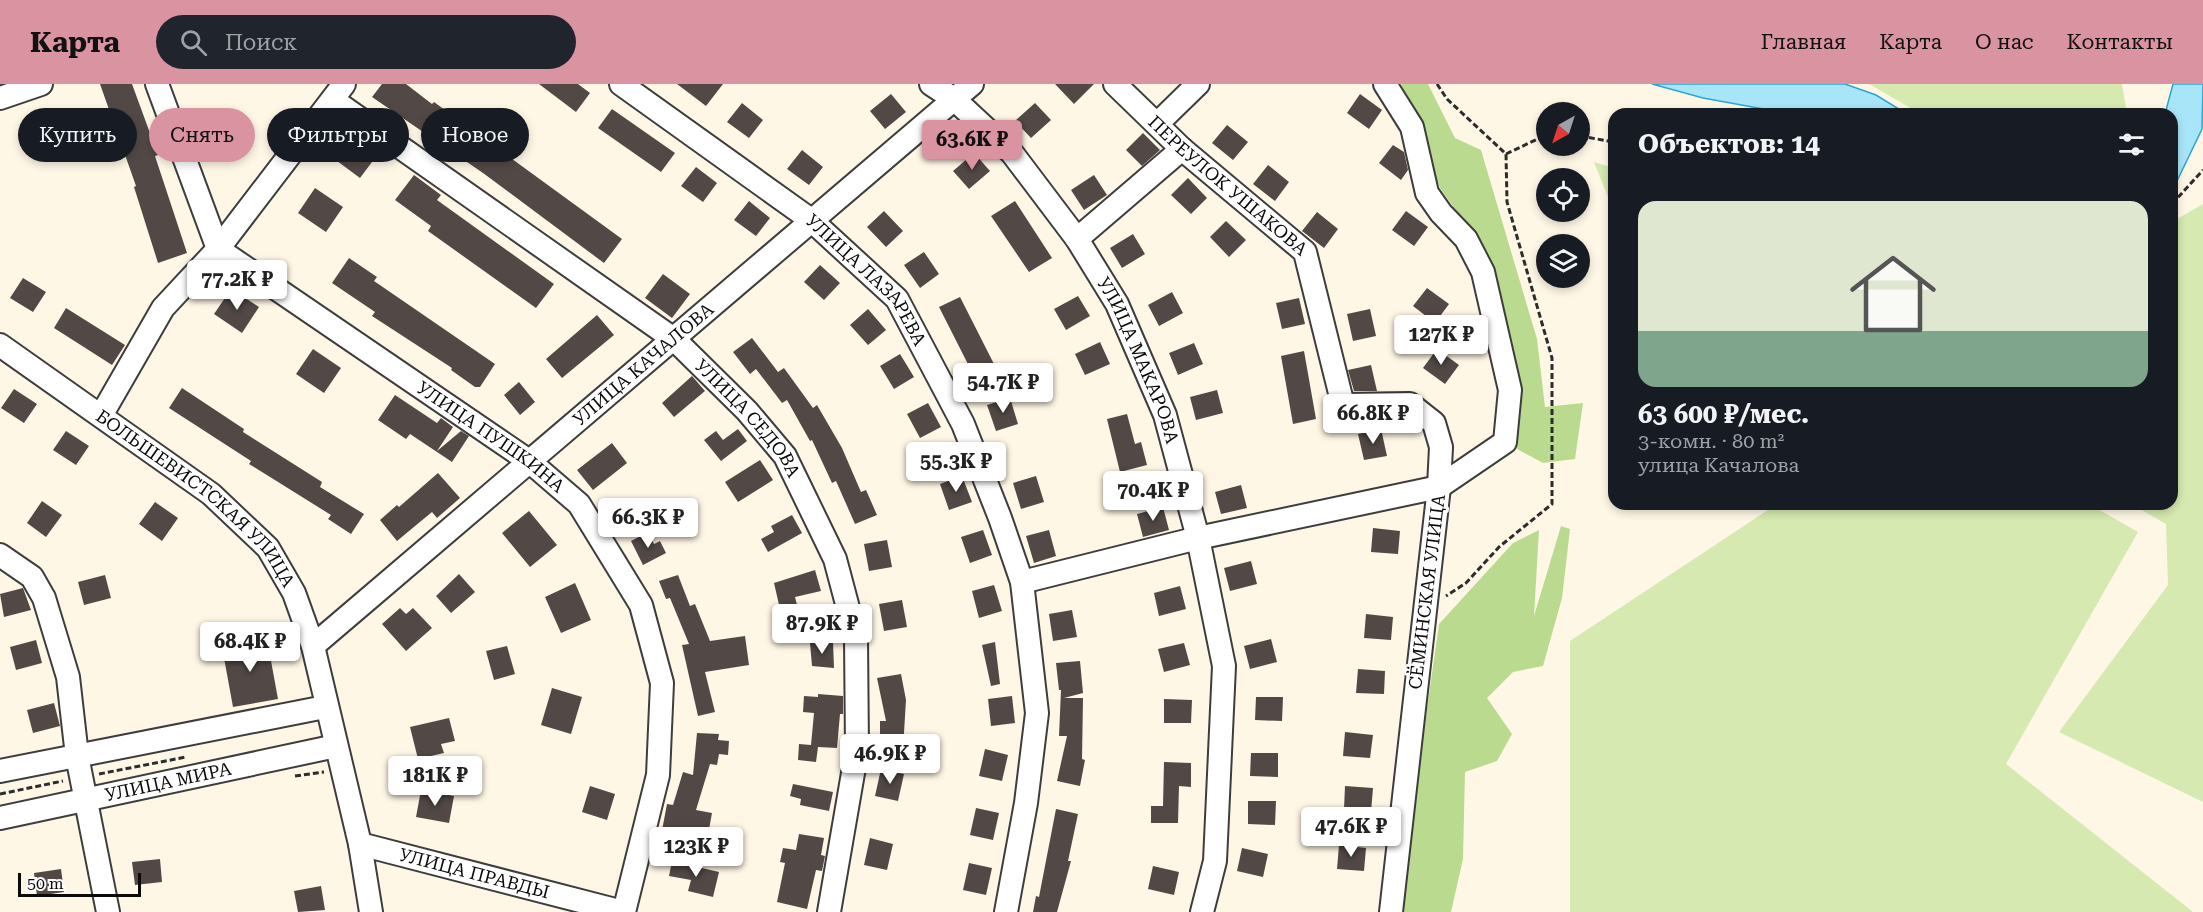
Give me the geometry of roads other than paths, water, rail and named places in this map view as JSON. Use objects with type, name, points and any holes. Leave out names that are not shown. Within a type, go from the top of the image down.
[{"type":"street","points":[[0,98],[40,84]]},
{"type":"street","points":[[157,84],[218,249]]},
{"type":"street","name":"УЛИЦА ЛАЗАРЕВА","points":[[621,84],[811,220],[897,299],[963,424],[1022,582],[1037,712],[1026,803],[1006,912]]},
{"type":"street","name":"УЛИЦА МАКАРОВА","points":[[931,84],[954,99],[1012,153],[1077,239],[1117,304],[1165,415],[1198,538],[1224,666],[1215,861],[1202,912]]},
{"type":"street","name":"УЛИЦА КАЧАЛОВА","points":[[313,646],[529,461],[675,340],[811,220],[972,84]]},
{"type":"street","name":"ПЕРЕУЛОК УШАКОВА","points":[[1115,84],[1182,149],[1305,252],[1343,405],[1410,405],[1434,423],[1441,447],[1439,487]]},
{"type":"street","points":[[1157,124],[1198,84]]},
{"type":"street","name":"СЁМИНСКАЯ УЛИЦА","points":[[1385,84],[1412,127],[1427,193],[1441,213],[1466,239],[1483,272],[1510,390],[1505,442],[1439,487],[1391,912]]},
{"type":"street","points":[[102,414],[163,308],[218,249],[338,92]]},
{"type":"street","name":"УЛИЦА СЕДОВА","points":[[338,92],[675,340],[747,411],[785,456],[835,559],[856,638],[857,750],[829,912]]},
{"type":"street","points":[[1077,239],[1182,149]]},
{"type":"street","name":"УЛИЦА ПУШКИНА","points":[[218,249],[529,461],[579,504],[641,605],[662,683],[658,775],[624,912]]},
{"type":"street","name":"БОЛЬШЕВИСТСКАЯ УЛИЦА","points":[[0,345],[102,414],[212,494],[268,548],[294,593],[313,646],[325,706],[360,844],[370,912]]},
{"type":"street","points":[[1022,582],[1198,538],[1439,487]]},
{"type":"street","points":[[0,555],[32,577],[45,598],[68,677],[79,767],[108,912]]},
{"type":"street","points":[[0,771],[79,767],[325,706]]},
{"type":"street","name":"УЛИЦА МИРА","points":[[0,818],[336,746]]},
{"type":"street","name":"УЛИЦА ПРАВДЫ","points":[[360,844],[624,912]]},
{"type":"water","points":[[1652,84],[1845,84],[1876,95],[1897,108],[1758,108],[1703,98]]},
{"type":"water","points":[[2173,84],[2203,84],[2202,129],[2178,179],[2178,108],[2167,108]]}]
